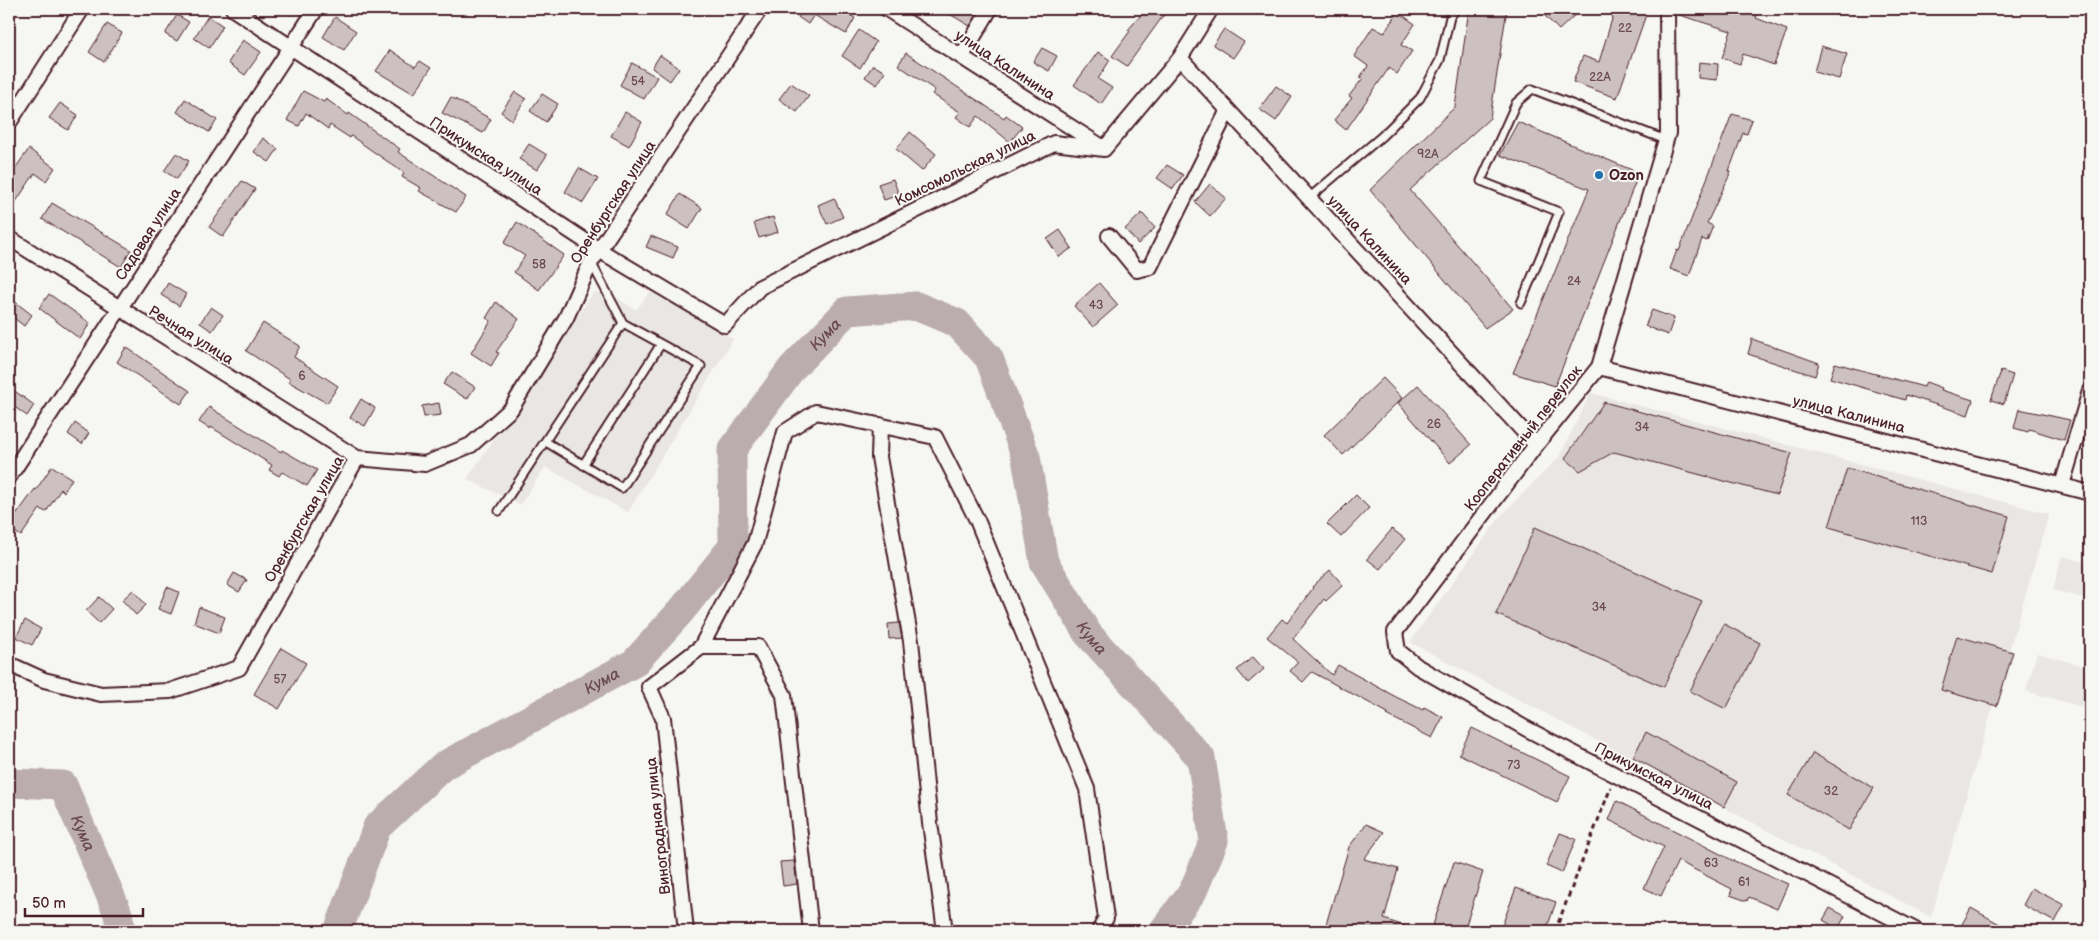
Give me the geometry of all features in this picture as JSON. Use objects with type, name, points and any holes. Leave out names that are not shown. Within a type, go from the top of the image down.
[{"type":"street","points":[[9,123],[82,9]]},
{"type":"street","name":"Прикумская улица","points":[[233,9],[290,46],[595,256],[725,325]]},
{"type":"street","name":"Садовая улица","points":[[9,477],[316,9]]},
{"type":"street","name":"Оренбургская улица","points":[[9,664],[44,680],[101,694],[170,691],[239,668],[357,458],[425,464],[472,446],[511,409],[566,318],[595,256],[760,9]]},
{"type":"street","name":"улица Калинина","points":[[887,9],[1104,149]]},
{"type":"street","points":[[962,56],[990,9]]},
{"type":"street","points":[[1104,149],[1180,58],[1211,9]]},
{"type":"street","name":"Кооперативный переулок","points":[[1396,632],[1536,445],[1599,367],[1668,134],[1667,9]]},
{"type":"street","name":"улица Калинина","points":[[1180,58],[1536,445]]},
{"type":"street","points":[[1109,236],[1138,270],[1150,267],[1228,110]]},
{"type":"street","name":"Комсомольская улица","points":[[725,325],[760,287],[1054,143],[1104,149]]},
{"type":"street","name":"Речная улица","points":[[9,238],[118,309],[357,458]]},
{"type":"street","name":"улица Калинина","points":[[1599,367],[2090,493]]},
{"type":"street","points":[[2062,485],[2090,391]]},
{"type":"street","points":[[811,931],[784,695],[758,647],[701,647],[755,543],[786,432],[816,412],[935,437],[977,520],[1087,789],[1106,918],[1099,931]]},
{"type":"street","points":[[880,426],[878,457],[912,641],[930,823],[946,931]]},
{"type":"street","name":"Прикумская улица","points":[[1396,632],[1398,651],[1418,667],[1525,728],[1917,931]]},
{"type":"street","name":"Виноградная улица","points":[[686,931],[663,718],[649,687],[701,647]]},
{"type":"lane","points":[[1309,198],[1382,136],[1420,98],[1440,60],[1450,17],[1456,9]]},
{"type":"lane","points":[[1522,303],[1559,212],[1481,181],[1516,103],[1532,89],[1666,140]]},
{"type":"lane","points":[[546,442],[622,488],[701,366],[623,323],[595,256]]},
{"type":"lane","points":[[499,511],[623,323]]},
{"type":"lane","points":[[584,465],[662,344]]},
{"type":"path","points":[[1555,931],[1616,775]]},
{"type":"shaded area","points":[[594,292],[617,298],[636,310],[650,292],[733,339],[628,512],[545,467],[520,505],[467,479]]},
{"type":"shaded area","points":[[1591,393],[2049,514],[1931,917],[1410,642],[1500,517],[1559,457]]},
{"type":"shaded area","points":[[2062,556],[2090,564],[2090,600],[2053,590]]},
{"type":"shaded area","points":[[2037,653],[2090,668],[2090,709],[2026,691]]},
{"type":"building","points":[[804,9],[840,9],[855,18],[846,34],[814,15],[808,24],[798,17]]},
{"type":"building","points":[[941,9],[980,9],[970,26]]},
{"type":"building","points":[[1146,9],[1168,9],[1127,66],[1112,56],[1130,31],[1128,30]]},
{"type":"building","points":[[1469,9],[1507,9],[1490,118],[1410,190],[1513,309],[1485,328],[1370,190],[1455,107]]},
{"type":"building","points":[[1538,9],[1581,9],[1559,30]]},
{"type":"building","points":[[1615,9],[1648,9],[1617,98],[1573,82],[1583,56],[1599,62]]},
{"type":"building","points":[[1676,9],[1759,9],[1756,18],[1787,30],[1774,65],[1743,54],[1740,64],[1722,58],[1731,31],[1676,14]]},
{"type":"building","points":[[1398,12],[1415,24],[1401,45],[1412,51],[1397,74],[1389,68],[1346,130],[1334,120],[1352,98],[1349,96],[1363,78],[1360,77],[1368,66],[1354,56],[1373,27],[1384,33]]},
{"type":"building","points":[[177,15],[189,22],[177,41],[165,34]]},
{"type":"building","points":[[208,16],[223,26],[209,48],[194,38]]},
{"type":"building","points":[[335,17],[356,31],[344,50],[323,37]]},
{"type":"building","points":[[107,24],[122,33],[104,62],[89,52]]},
{"type":"building","points":[[1224,29],[1244,42],[1233,58],[1213,45]]},
{"type":"building","points":[[859,30],[876,42],[860,68],[842,56]]},
{"type":"building","points":[[243,40],[261,52],[245,75],[228,63]]},
{"type":"building","points":[[1821,46],[1847,54],[1839,79],[1814,72]]},
{"type":"building","points":[[1042,48],[1057,56],[1049,71],[1033,62]]},
{"type":"building","points":[[390,50],[415,67],[420,61],[431,68],[414,94],[376,71]]},
{"type":"building","points":[[1098,52],[1110,60],[1098,79],[1112,88],[1101,104],[1074,85]]},
{"type":"building","points":[[906,53],[1004,118],[1006,115],[1022,127],[1010,142],[978,116],[970,127],[956,117],[960,112],[932,94],[935,90],[898,65]]},
{"type":"building","points":[[660,55],[679,68],[670,81],[652,68]]},
{"type":"building","points":[[1699,62],[1718,64],[1717,80],[1698,78]]},
{"type":"building","points":[[632,63],[657,77],[644,99],[620,85]]},
{"type":"building","points":[[873,65],[885,72],[877,85],[865,77]]},
{"type":"building","points":[[791,83],[809,96],[797,112],[779,99]]},
{"type":"building","points":[[1276,86],[1292,97],[1276,121],[1259,109]]},
{"type":"building","points":[[303,91],[324,102],[326,99],[348,115],[349,113],[400,149],[398,152],[466,197],[456,212],[419,191],[421,188],[402,177],[404,173],[351,136],[350,138],[330,125],[328,129],[306,113],[299,126],[287,120]]},
{"type":"building","points":[[515,92],[526,99],[512,120],[501,112]]},
{"type":"building","points":[[542,94],[558,104],[546,122],[530,111]]},
{"type":"building","points":[[451,97],[491,119],[483,133],[442,113]]},
{"type":"building","points":[[185,99],[217,120],[209,132],[177,112]]},
{"type":"building","points":[[60,103],[78,115],[68,130],[49,118]]},
{"type":"building","points":[[625,112],[642,122],[629,146],[611,136]]},
{"type":"building","points":[[1732,114],[1752,120],[1747,134],[1743,133],[1729,171],[1731,172],[1707,223],[1713,226],[1707,241],[1702,239],[1689,276],[1670,269],[1677,250],[1679,251]]},
{"type":"building","points":[[1518,122],[1639,173],[1555,386],[1513,373],[1589,189],[1500,155]]},
{"type":"building","points":[[910,132],[936,154],[922,171],[896,149]]},
{"type":"building","points":[[263,138],[278,149],[269,162],[254,152]]},
{"type":"building","points":[[529,144],[547,155],[537,170],[519,159]]},
{"type":"building","points":[[29,149],[55,168],[46,181],[35,173],[9,212],[9,177]]},
{"type":"building","points":[[176,153],[189,161],[177,179],[164,171]]},
{"type":"building","points":[[1167,165],[1183,175],[1173,189],[1157,178]]},
{"type":"building","points":[[579,168],[598,179],[583,203],[565,192]]},
{"type":"building","points":[[893,179],[899,195],[884,200],[878,184]]},
{"type":"building","points":[[242,181],[255,189],[223,237],[209,227]]},
{"type":"building","points":[[1210,184],[1226,198],[1210,216],[1195,202]]},
{"type":"building","points":[[680,194],[702,208],[689,229],[667,215]]},
{"type":"building","points":[[834,198],[843,217],[827,224],[818,205]]},
{"type":"building","points":[[52,203],[131,250],[121,267],[42,219]]},
{"type":"building","points":[[1142,213],[1155,228],[1138,244],[1125,229]]},
{"type":"building","points":[[773,217],[778,232],[759,238],[754,223]]},
{"type":"building","points":[[517,222],[564,255],[539,290],[514,272],[525,256],[504,243]]},
{"type":"building","points":[[1060,230],[1072,248],[1059,257],[1047,239]]},
{"type":"building","points":[[651,236],[678,247],[673,258],[646,247]]},
{"type":"building","points":[[168,283],[186,294],[179,306],[161,295]]},
{"type":"building","points":[[1099,283],[1118,305],[1093,327],[1074,306]]},
{"type":"building","points":[[49,294],[90,323],[80,339],[39,308]]},
{"type":"building","points":[[9,297],[32,315],[24,326],[9,314]]},
{"type":"building","points":[[496,302],[519,319],[496,352],[499,353],[491,366],[471,353],[491,321],[486,318]]},
{"type":"building","points":[[211,307],[223,315],[212,331],[200,323]]},
{"type":"building","points":[[1652,310],[1674,318],[1668,335],[1645,326]]},
{"type":"building","points":[[263,323],[300,346],[294,357],[338,386],[327,403],[289,382],[290,379],[246,351]]},
{"type":"building","points":[[1752,339],[1819,363],[1815,376],[1748,354]]},
{"type":"building","points":[[126,347],[190,391],[181,404],[117,362]]},
{"type":"building","points":[[1835,363],[1924,387],[1926,382],[1942,388],[1941,390],[1973,400],[1968,415],[1906,395],[1905,400],[1830,378]]},
{"type":"building","points":[[2001,371],[2013,375],[2004,404],[1991,400]]},
{"type":"building","points":[[452,372],[475,387],[467,399],[443,384]]},
{"type":"building","points":[[1383,378],[1402,398],[1343,455],[1324,435]]},
{"type":"building","points":[[1418,385],[1471,445],[1450,463],[1398,403]]},
{"type":"building","points":[[9,387],[34,405],[27,416],[9,403]]},
{"type":"building","points":[[361,399],[375,408],[365,426],[350,418]]},
{"type":"building","points":[[1604,402],[1792,453],[1777,495],[1614,452],[1580,471],[1565,458]]},
{"type":"building","points":[[439,403],[441,415],[424,417],[422,406]]},
{"type":"building","points":[[209,407],[281,452],[282,450],[317,470],[307,486],[282,472],[279,476],[269,470],[272,465],[211,427],[210,429],[199,422]]},
{"type":"building","points":[[2019,409],[2070,420],[2064,440],[2029,429],[2028,432],[2014,428]]},
{"type":"building","points":[[75,423],[89,433],[82,444],[68,434]]},
{"type":"building","points":[[52,466],[72,479],[64,492],[61,489],[46,512],[40,509],[21,536],[9,528],[9,525]]},
{"type":"building","points":[[1847,468],[2009,516],[1992,574],[1829,527]]},
{"type":"building","points":[[1356,495],[1369,508],[1341,537],[1327,524]]},
{"type":"building","points":[[1535,527],[1702,601],[1664,687],[1496,614]]},
{"type":"building","points":[[1392,529],[1405,539],[1380,569],[1367,559]]},
{"type":"building","points":[[1330,570],[1343,585],[1326,601],[1324,599],[1293,639],[1332,675],[1338,665],[1396,697],[1423,710],[1424,707],[1443,717],[1432,738],[1387,715],[1388,713],[1312,672],[1303,682],[1290,671],[1298,662],[1267,637],[1282,619],[1287,623],[1312,587]]},
{"type":"building","points":[[234,573],[247,580],[239,592],[227,585]]},
{"type":"building","points":[[167,587],[179,592],[171,614],[158,609]]},
{"type":"building","points":[[133,590],[146,605],[136,615],[122,600]]},
{"type":"building","points":[[99,597],[112,609],[99,623],[86,611]]},
{"type":"building","points":[[199,607],[225,617],[219,633],[194,623]]},
{"type":"building","points":[[25,620],[41,629],[32,645],[16,637]]},
{"type":"building","points":[[899,623],[902,638],[889,639],[888,624]]},
{"type":"building","points":[[1724,624],[1760,643],[1726,709],[1690,691]]},
{"type":"building","points":[[1957,636],[2013,652],[1997,706],[1941,690]]},
{"type":"building","points":[[281,648],[306,663],[279,709],[254,694]]},
{"type":"building","points":[[1253,657],[1264,669],[1248,683],[1237,670]]},
{"type":"building","points":[[1472,728],[1570,776],[1557,802],[1459,754]]},
{"type":"building","points":[[1646,732],[1737,782],[1724,807],[1633,757]]},
{"type":"building","points":[[1813,753],[1874,788],[1849,830],[1788,795]]},
{"type":"building","points":[[1617,801],[1732,860],[1788,884],[1777,909],[1749,897],[1747,901],[1730,895],[1732,889],[1678,861],[1661,896],[1644,888],[1664,847],[1609,820]]},
{"type":"building","points":[[1366,824],[1384,832],[1364,859],[1398,869],[1384,919],[1413,929],[1412,931],[1324,931],[1349,847]]},
{"type":"building","points":[[1560,833],[1576,839],[1562,873],[1546,866]]},
{"type":"building","points":[[794,861],[797,884],[783,886],[780,862]]},
{"type":"building","points":[[1454,862],[1483,872],[1464,931],[1431,931]]},
{"type":"building","points":[[1516,888],[1556,902],[1546,931],[1500,931]]},
{"type":"building","points":[[2032,888],[2064,905],[2055,922],[2023,905]]},
{"type":"building","points":[[1830,908],[1845,916],[1838,929],[1823,920]]},
{"type":"building","points":[[1971,908],[2012,931],[1971,931],[1961,926]]},
{"type":"waterway","name":"Кума","points":[[338,931],[377,827],[443,766],[634,663],[681,611],[733,546],[732,450],[792,368],[847,311],[916,306],[957,323],[989,358],[1026,457],[1044,562],[1088,634],[1201,758],[1214,841],[1193,891],[1163,931]]},
{"type":"waterway","name":"Кума","points":[[9,783],[63,785],[117,911],[122,931]]},
{"type":"place","name":"Ozon","points":[[1599,175]]}]
